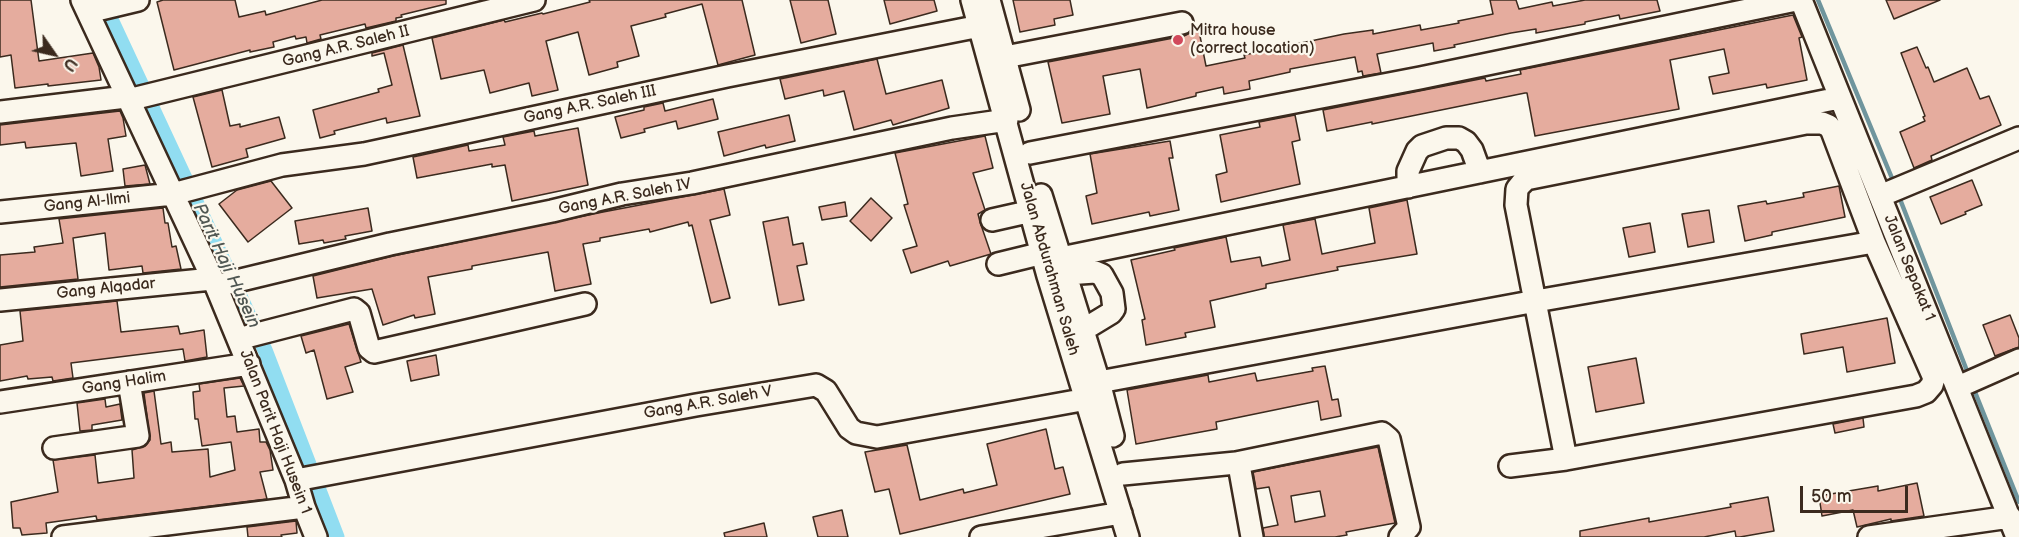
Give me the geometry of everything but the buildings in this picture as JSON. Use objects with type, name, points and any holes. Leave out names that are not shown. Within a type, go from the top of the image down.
[{"type":"street","points":[[95,7],[138,0]]},
{"type":"street","name":"Gang A.R. Saleh II","points":[[0,112],[137,96],[534,0]]},
{"type":"street","name":"Jalan Abdurahman Saleh","points":[[972,0],[1007,120],[1057,262],[1093,391],[1128,537]]},
{"type":"street","name":"Jalan Abdurahman Saleh","points":[[989,0],[1030,153],[1032,211],[1057,262],[1083,330],[1093,391],[1123,474],[1142,537]]},
{"type":"street","points":[[1030,153],[1409,80],[1796,0]]},
{"type":"street","name":"Jalan Sepakat 1","points":[[1801,0],[1839,98],[1893,190],[1969,382],[2017,537]]},
{"type":"street","name":"Jalan Parit Haji Husein 1","points":[[95,7],[185,190],[224,282],[249,364],[301,479],[304,507],[316,537]]},
{"type":"street","points":[[1005,57],[1182,23]]},
{"type":"street","name":"Gang A.R. Saleh III","points":[[185,190],[282,165],[364,154],[727,76],[980,26]]},
{"type":"street","points":[[998,264],[1057,262],[1839,98]]},
{"type":"street","name":"Gang A.R. Saleh IV","points":[[224,282],[622,194],[692,183],[952,128],[1007,120]]},
{"type":"street","points":[[1510,466],[1566,459],[1916,396],[1926,392],[1934,378],[1874,242],[1832,131],[1822,123],[1806,123],[1526,179],[1517,189],[1516,205],[1566,459]]},
{"type":"street","points":[[1408,187],[1408,171],[1417,150],[1446,138],[1459,138],[1466,142],[1472,150],[1480,172]]},
{"type":"street","points":[[1893,190],[2019,138]]},
{"type":"street","name":"Gang Al-llmi","points":[[0,212],[185,190]]},
{"type":"street","points":[[992,220],[1032,211]]},
{"type":"street","points":[[1093,391],[1536,301],[1874,242]]},
{"type":"street","points":[[1057,262],[1102,275],[1112,293],[1114,309],[1111,313],[1083,330]]},
{"type":"street","name":"Gang Alqadar","points":[[0,300],[224,282]]},
{"type":"street","points":[[242,338],[354,309],[359,313],[369,348],[374,352],[585,304]]},
{"type":"street","points":[[1969,382],[2019,360]]},
{"type":"street","name":"Gang Halim","points":[[0,402],[249,364]]},
{"type":"street","points":[[54,448],[138,436],[129,382]]},
{"type":"street","name":"Gang A.R. Saleh V","points":[[301,479],[696,405],[816,385],[826,391],[849,428],[856,433],[877,437],[1093,391]]},
{"type":"street","points":[[1123,474],[1236,463],[1382,433],[1389,439],[1409,527],[1400,537]]},
{"type":"street","points":[[1236,463],[1239,465],[1252,537]]},
{"type":"street","points":[[63,537],[304,507]]},
{"type":"street","points":[[981,537],[1121,513]]},
{"type":"street","points":[[1869,537],[2010,516]]},
{"type":"waterway","name":"Parit Haji Husein","points":[[102,0],[265,350],[337,537]]},
{"type":"waterway","points":[[1818,0],[1894,183]]},
{"type":"waterway","points":[[1898,194],[1969,376]]},
{"type":"waterway","points":[[1973,387],[2019,502]]},
{"type":"place","name":"Mitra house (correct location)","points":[[1178,40]]}]
